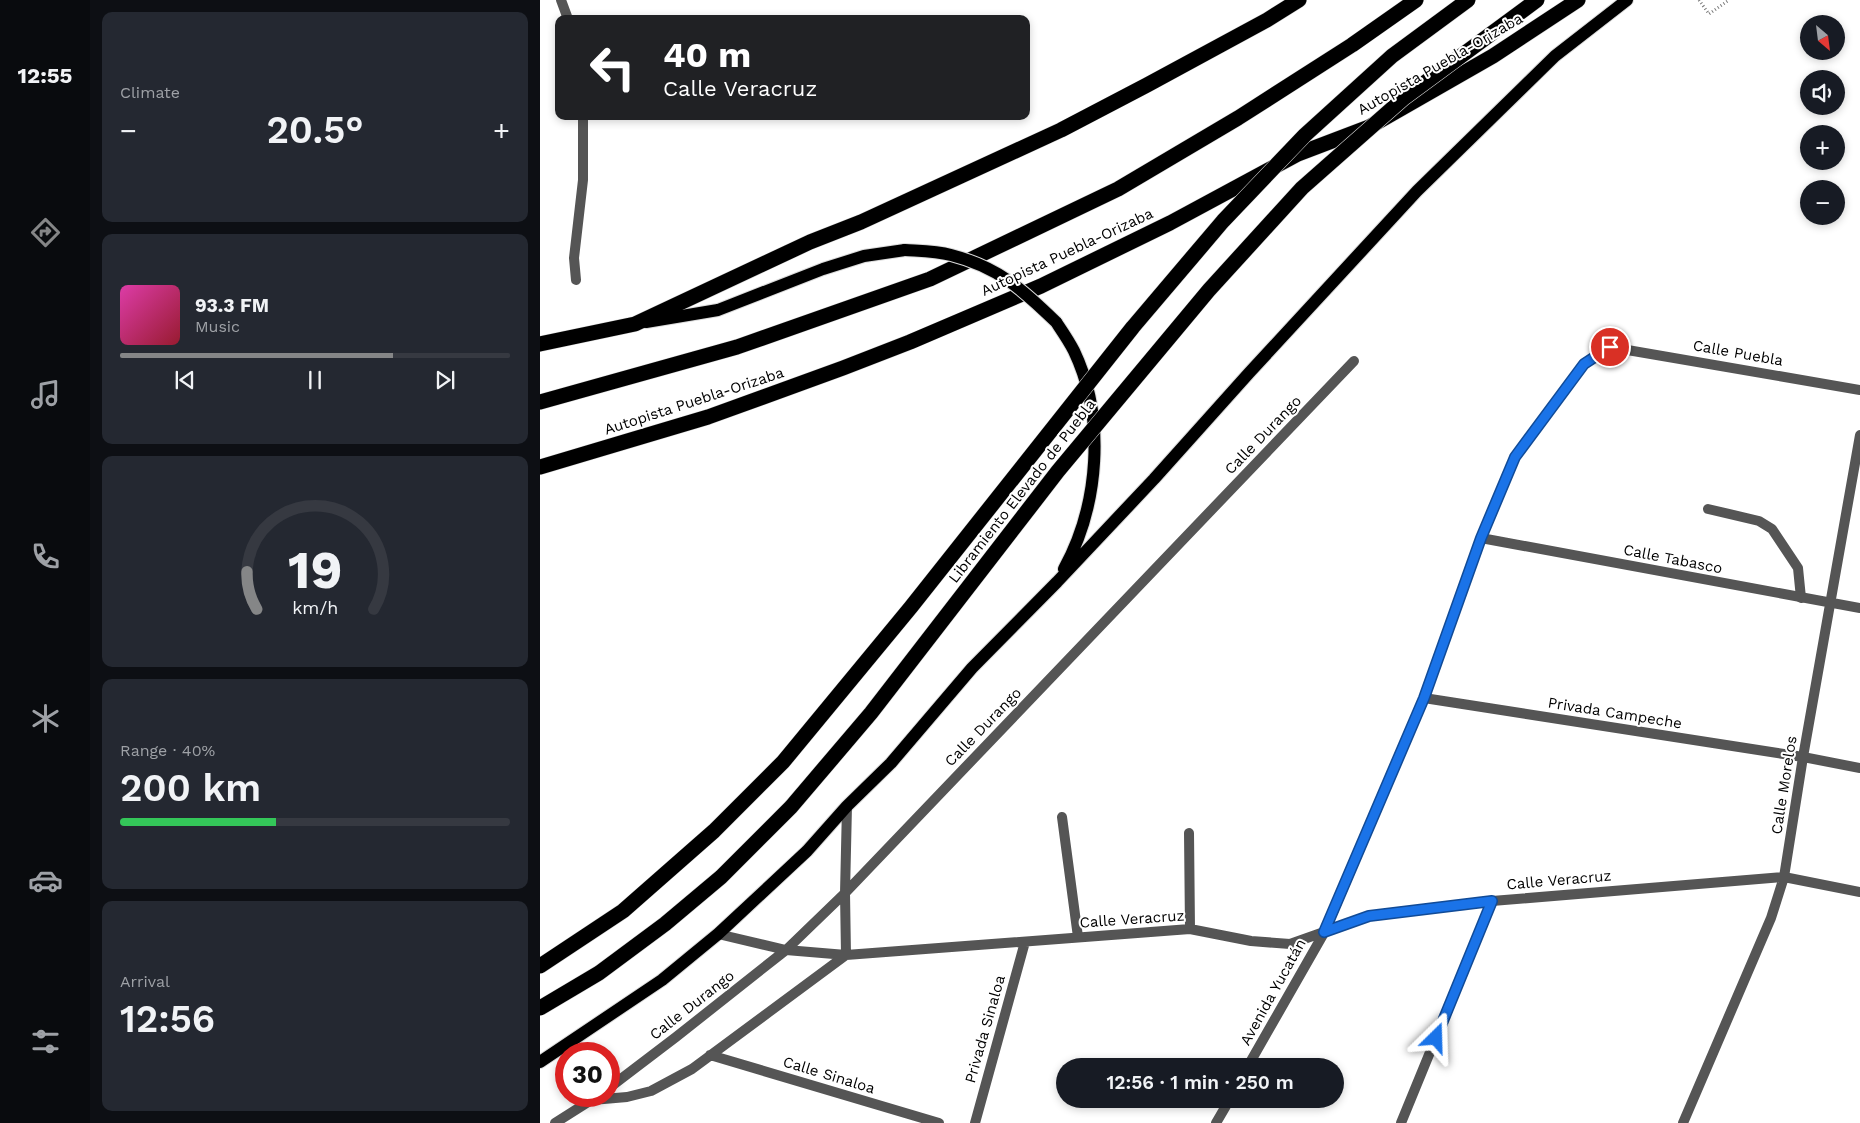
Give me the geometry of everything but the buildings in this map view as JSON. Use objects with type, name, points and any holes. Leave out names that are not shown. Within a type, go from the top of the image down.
[{"type":"highway","points":[[540,344],[636,324],[810,242],[869,218],[1061,130],[1156,81],[1267,20],[1299,0]]},
{"type":"highway","points":[[540,402],[737,347],[930,279],[1118,189],[1238,118],[1352,45],[1416,0]]},
{"type":"highway","name":"Libramiento Elevado de Puebla","points":[[540,966],[623,911],[714,831],[783,762],[911,607],[1128,334],[1223,222],[1305,135],[1392,56],[1468,0]]},
{"type":"highway","name":"Libramiento Elevado de Puebla","points":[[540,1008],[599,973],[665,924],[721,877],[784,814],[871,713],[1064,463],[1209,290],[1302,188],[1404,98],[1537,0]]},
{"type":"highway","name":"Autopista Puebla-Orizaba","points":[[540,467],[708,417],[910,342],[1041,286],[1170,223],[1298,154],[1368,127],[1493,56],[1578,0]]},
{"type":"main road","points":[[540,1062],[662,980],[718,934],[807,851],[891,763],[972,668],[1057,582],[1154,479],[1249,373],[1418,191],[1555,56],[1627,0]]},
{"type":"main road","points":[[636,324],[718,310],[864,256],[905,250],[950,254],[992,269],[1018,286],[1056,322],[1074,350],[1084,376],[1092,421],[1094,458],[1092,484],[1085,518],[1070,559],[1057,582]]},
{"type":"street","points":[[561,0],[567,15]]},
{"type":"street","points":[[576,280],[574,258],[583,180],[583,120]]},
{"type":"street","name":"Calle Puebla","points":[[1610,347],[1860,390]]},
{"type":"street","name":"Avenida Yucatán","points":[[1253,1058],[1324,932],[1424,698],[1481,538],[1515,457],[1584,364],[1610,347]]},
{"type":"street","name":"Calle Durango","points":[[620,1080],[786,950],[845,892],[1354,361]]},
{"type":"street","name":"Calle Morelos","points":[[1683,1123],[1771,918],[1784,876],[1860,435]]},
{"type":"street","points":[[1708,509],[1759,521],[1772,528],[1798,568],[1801,598]]},
{"type":"street","name":"Calle Tabasco","points":[[1481,538],[1830,604],[1860,608]]},
{"type":"street","name":"Privada Campeche","points":[[1424,698],[1803,757],[1860,768]]},
{"type":"street","points":[[620,1097],[651,1091],[692,1069],[846,955],[845,892],[848,806]]},
{"type":"street","points":[[1062,817],[1078,938]]},
{"type":"street","points":[[1189,833],[1190,929]]},
{"type":"street","name":"Calle Veracruz","points":[[718,934],[786,950],[846,955],[1190,929],[1251,941],[1290,944],[1369,916],[1492,901],[1784,876],[1860,892]]},
{"type":"street","points":[[1402,1123],[1492,901]]},
{"type":"street","name":"Privada Sinaloa","points":[[975,1123],[1025,942]]},
{"type":"street","name":"Calle Sinaloa","points":[[710,1055],[939,1123]]},
{"type":"street","points":[[555,1123],[580,1107]]},
{"type":"street","points":[[1216,1123],[1225,1108]]},
{"type":"path","points":[[1699,0],[1709,14],[1729,0]]},
{"type":"route","points":[[1436,1038],[1492,901],[1369,916],[1324,932],[1424,698],[1481,538],[1515,457],[1584,364],[1610,347]]}]
